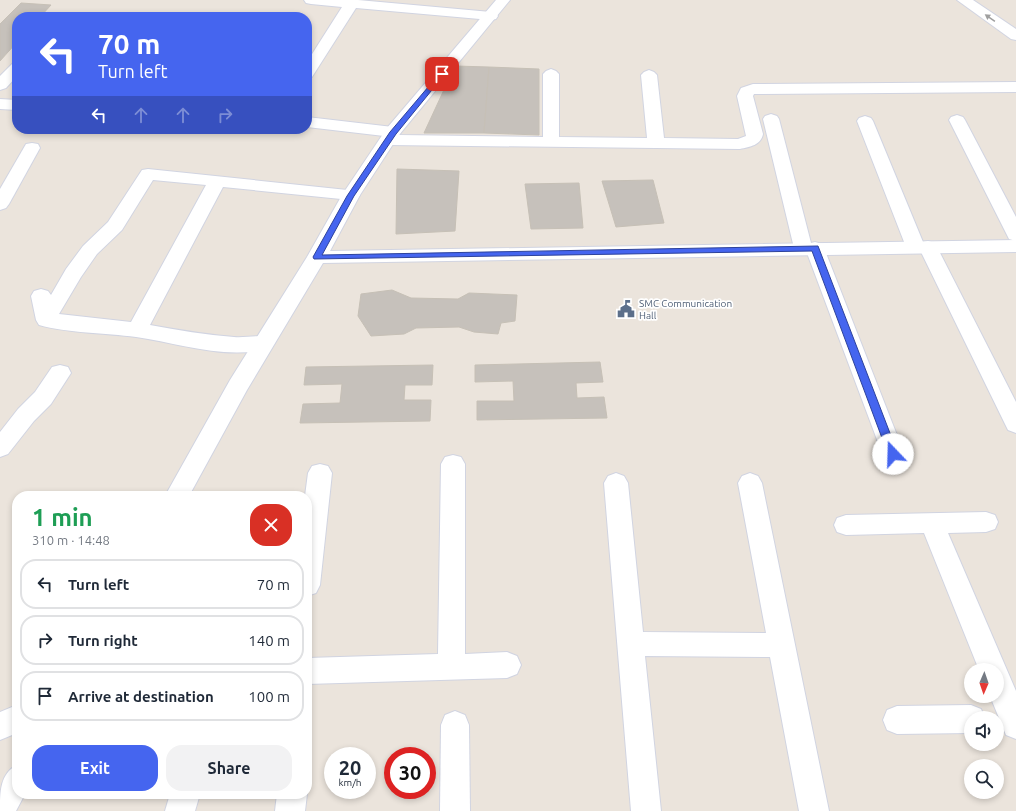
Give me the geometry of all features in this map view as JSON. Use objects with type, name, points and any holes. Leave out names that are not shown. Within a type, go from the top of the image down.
[{"type":"street","points":[[311,0],[491,16]]},
{"type":"street","points":[[180,491],[238,386],[317,257],[351,196],[391,136],[503,0]]},
{"type":"street","points":[[964,0],[1016,36]]},
{"type":"street","points":[[312,66],[352,3]]},
{"type":"street","points":[[0,85],[12,72]]},
{"type":"street","points":[[551,74],[551,142]]},
{"type":"street","points":[[648,75],[656,143]]},
{"type":"street","points":[[312,123],[391,136],[551,142],[740,144],[754,139],[755,134],[746,96],[747,91],[753,89],[1016,87]]},
{"type":"street","points":[[0,104],[12,105]]},
{"type":"street","points":[[771,119],[809,248],[893,454]]},
{"type":"street","points":[[957,120],[1016,235]]},
{"type":"street","points":[[865,121],[921,247],[1016,424]]},
{"type":"street","points":[[0,204],[32,148]]},
{"type":"street","points":[[46,320],[73,274],[90,250],[115,226],[148,174],[351,196]]},
{"type":"street","points":[[137,330],[217,181]]},
{"type":"street","points":[[317,257],[809,248],[1016,246]]},
{"type":"street","points":[[41,296],[46,320]]},
{"type":"street","points":[[46,320],[137,330],[205,342],[236,345],[264,343]]},
{"type":"street","points":[[0,448],[26,415],[43,398],[60,373]]},
{"type":"street","points":[[451,666],[453,464]]},
{"type":"street","points":[[312,542],[320,473]]},
{"type":"street","points":[[616,483],[646,811]]},
{"type":"street","points":[[750,483],[814,811]]},
{"type":"street","points":[[846,525],[986,522]]},
{"type":"street","points":[[932,523],[990,663]]},
{"type":"street","points":[[631,644],[781,644]]},
{"type":"street","points":[[312,671],[507,665]]},
{"type":"street","points":[[1004,703],[1009,721]]},
{"type":"street","points":[[897,720],[964,719]]},
{"type":"street","points":[[0,726],[12,721]]},
{"type":"street","points":[[455,725],[455,811]]},
{"type":"street","points":[[0,810],[12,789]]},
{"type":"street","points":[[180,811],[184,799]]},
{"type":"street","points":[[290,811],[291,799]]},
{"type":"building","points":[[21,3],[51,5],[45,12],[12,12]]},
{"type":"building","points":[[12,12],[12,48],[0,61],[0,24]]},
{"type":"building","points":[[455,66],[489,67],[484,133],[424,133]]},
{"type":"building","points":[[489,67],[539,69],[539,135],[484,133]]},
{"type":"building","points":[[397,169],[459,171],[455,231],[396,234]]},
{"type":"building","points":[[653,180],[664,223],[616,227],[602,181]]},
{"type":"building","points":[[579,183],[583,228],[531,229],[525,184]]},
{"type":"building","points":[[392,290],[411,298],[458,299],[469,293],[517,295],[515,321],[501,323],[498,334],[474,332],[459,327],[416,328],[404,334],[371,336],[358,316],[361,294]]},
{"type":"building","points":[[600,362],[603,382],[576,383],[577,398],[604,397],[607,418],[477,420],[477,401],[514,401],[513,381],[475,382],[475,365]]},
{"type":"building","points":[[433,365],[432,385],[405,385],[404,400],[431,400],[430,421],[300,423],[303,404],[340,403],[342,384],[304,385],[306,367]]},
{"type":"place","name":"SMC Communication Hall","points":[[626,309]]},
{"type":"route","points":[[442,74],[393,132],[351,196],[317,257],[815,248],[893,454]]}]
